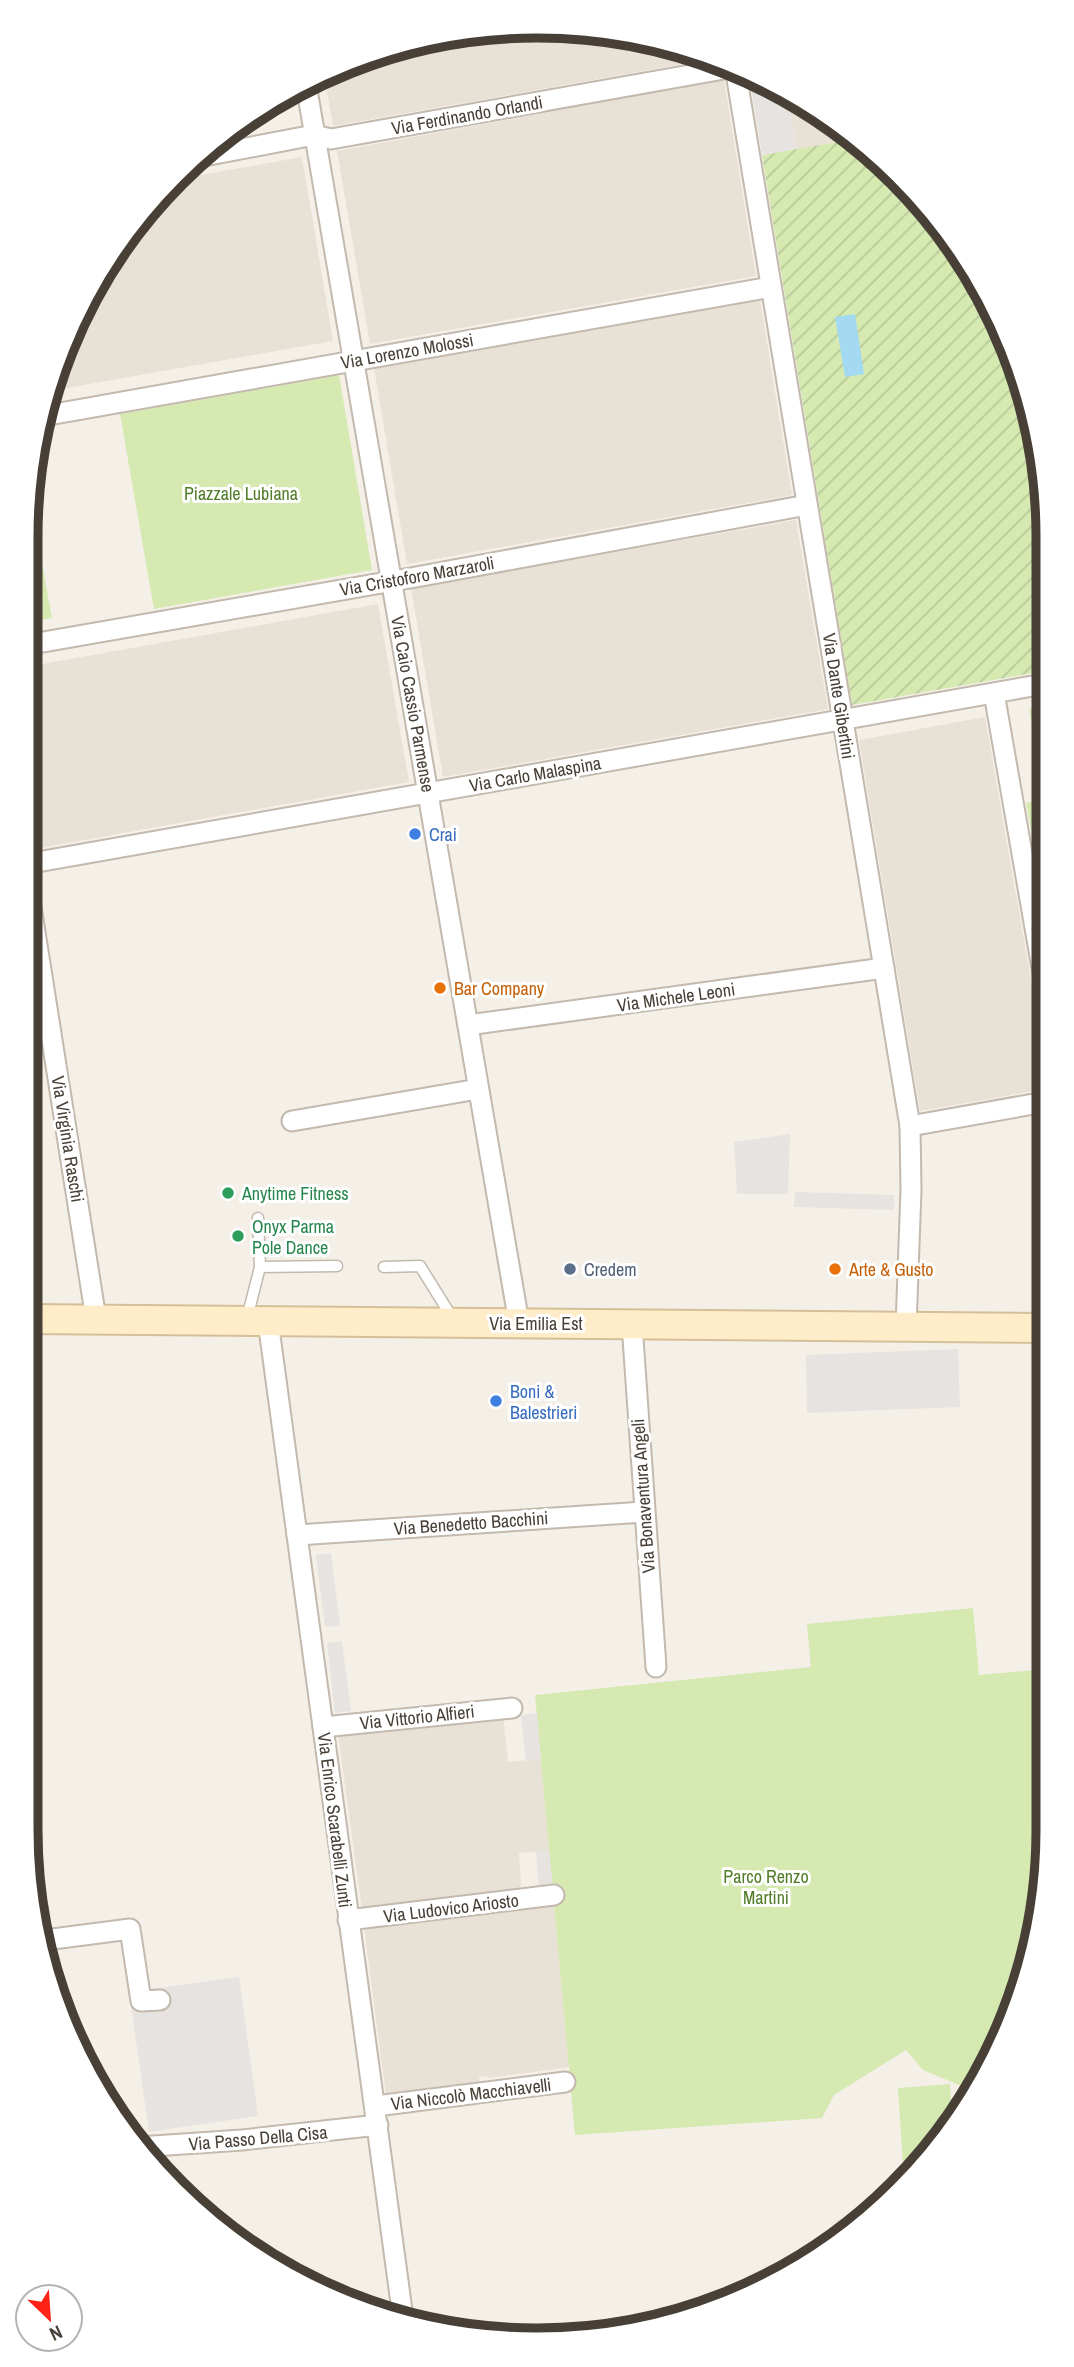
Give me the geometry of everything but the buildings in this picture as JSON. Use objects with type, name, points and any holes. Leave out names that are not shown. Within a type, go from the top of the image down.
[{"type":"main road","name":"Via Emilia Est","points":[[38,1319],[1036,1328]]},
{"type":"street","name":"Via Ferdinando Orlandi","points":[[220,153],[314,135],[331,139],[713,71]]},
{"type":"street","name":"Via Dante Gibertini","points":[[737,80],[910,1126],[911,1191],[906,1327]]},
{"type":"street","name":"Via Caio Cassio Parmense","points":[[308,95],[519,1323]]},
{"type":"street","name":"Via Lorenzo Molossi","points":[[54,414],[771,286]]},
{"type":"street","name":"Via Cristoforo Marzaroli","points":[[38,643],[807,505]]},
{"type":"street","name":"Via Carlo Malaspina","points":[[38,862],[1036,685]]},
{"type":"street","points":[[994,693],[1036,933]]},
{"type":"street","name":"Via Virginia Raschi","points":[[38,951],[96,1320]]},
{"type":"street","name":"Via Michele Leoni","points":[[468,1025],[884,968]]},
{"type":"street","points":[[292,1121],[478,1089]]},
{"type":"street","points":[[910,1126],[1036,1104]]},
{"type":"street","name":"Via Enrico Scarabelli Zunti","points":[[257,1321],[297,1535],[402,2310]]},
{"type":"street","name":"Via Bonaventura Angeli","points":[[632,1324],[656,1667]]},
{"type":"street","name":"Via Benedetto Bacchini","points":[[297,1535],[644,1512]]},
{"type":"street","name":"Via Vittorio Alfieri","points":[[323,1727],[512,1708]]},
{"type":"street","name":"Via Ludovico Ariosto","points":[[348,1920],[554,1895]]},
{"type":"street","points":[[51,1939],[130,1929],[141,2001],[160,2000]]},
{"type":"street","name":"Via Niccolò Macchiavelli","points":[[377,2116],[565,2082]]},
{"type":"street","name":"Via Passo Della Cisa","points":[[152,2146],[242,2140],[377,2116]]},
{"type":"lane","points":[[257,1321],[260,1267],[258,1218]]},
{"type":"lane","points":[[260,1267],[337,1266]]},
{"type":"lane","points":[[384,1267],[421,1267],[456,1323]]},
{"type":"shaded area","points":[[537,38],[634,48],[690,63],[333,126],[326,86],[377,65],[440,48]]},
{"type":"shaded area","points":[[724,80],[756,276],[370,344],[337,151]]},
{"type":"shaded area","points":[[751,87],[790,107],[797,149],[762,155]]},
{"type":"shaded area","points":[[790,107],[840,142],[797,149]]},
{"type":"shaded area","points":[[302,157],[333,341],[61,389],[76,346],[105,288],[162,208],[194,176]]},
{"type":"shaded area","points":[[760,300],[792,495],[407,564],[374,368]]},
{"type":"shaded area","points":[[796,520],[828,709],[443,777],[411,588]]},
{"type":"shaded area","points":[[378,604],[409,782],[38,848],[38,665]]},
{"type":"shaded area","points":[[985,717],[1036,1009],[1036,1091],[920,1111],[859,740]]},
{"type":"shaded area","points":[[1036,833],[1036,857],[1032,834]]},
{"type":"shaded area","points":[[790,1134],[788,1194],[737,1194],[734,1142]]},
{"type":"shaded area","points":[[795,1192],[894,1195],[894,1210],[794,1207]]},
{"type":"shaded area","points":[[958,1349],[960,1407],[807,1413],[806,1355]]},
{"type":"shaded area","points":[[331,1553],[340,1626],[325,1627],[316,1555]]},
{"type":"shaded area","points":[[342,1641],[351,1711],[335,1713],[327,1643]]},
{"type":"shaded area","points":[[537,1713],[541,1759],[526,1761],[521,1715]]},
{"type":"shaded area","points":[[503,1716],[508,1762],[541,1759],[549,1850],[519,1853],[519,1890],[362,1910],[338,1734]]},
{"type":"shaded area","points":[[549,1850],[553,1887],[539,1889],[536,1851]]},
{"type":"shaded area","points":[[554,1905],[569,2067],[479,2077],[480,2084],[386,2096],[364,1927]]},
{"type":"shaded area","points":[[239,1977],[258,2116],[149,2132],[129,1992]]},
{"type":"green space","points":[[840,142],[866,162],[912,208],[969,288],[998,346],[1019,408],[1026,440],[1036,537],[1036,672],[852,705],[762,155]]},
{"type":"green space","name":"Piazzale Lubiana","points":[[339,375],[372,570],[154,609],[120,414]]},
{"type":"green space","points":[[38,542],[52,618],[38,621]]},
{"type":"green space","points":[[1036,708],[1036,750],[1029,709]]},
{"type":"green space","points":[[1036,801],[1036,833],[1032,834],[1026,803]]},
{"type":"green space","name":"Parco Renzo Martini","points":[[973,1608],[979,1675],[1036,1670],[1036,1830],[1031,1895],[1019,1959],[998,2021],[964,2087],[923,2070],[906,2050],[834,2095],[822,2118],[575,2135],[535,1695],[811,1667],[807,1624]]},
{"type":"green space","points":[[950,2084],[951,2106],[903,2168],[898,2088]]},
{"type":"water","points":[[855,314],[864,374],[845,377],[835,317]]},
{"type":"place","name":"Crai","points":[[415,834]]},
{"type":"place","name":"Bar Company","points":[[440,988]]},
{"type":"place","name":"Anytime Fitness","points":[[228,1193]]},
{"type":"place","name":"Onyx Parma Pole Dance","points":[[238,1236]]},
{"type":"place","name":"Credem","points":[[570,1269]]},
{"type":"place","name":"Arte & Gusto","points":[[835,1269]]},
{"type":"place","name":"Boni & Balestrieri","points":[[496,1401]]}]
